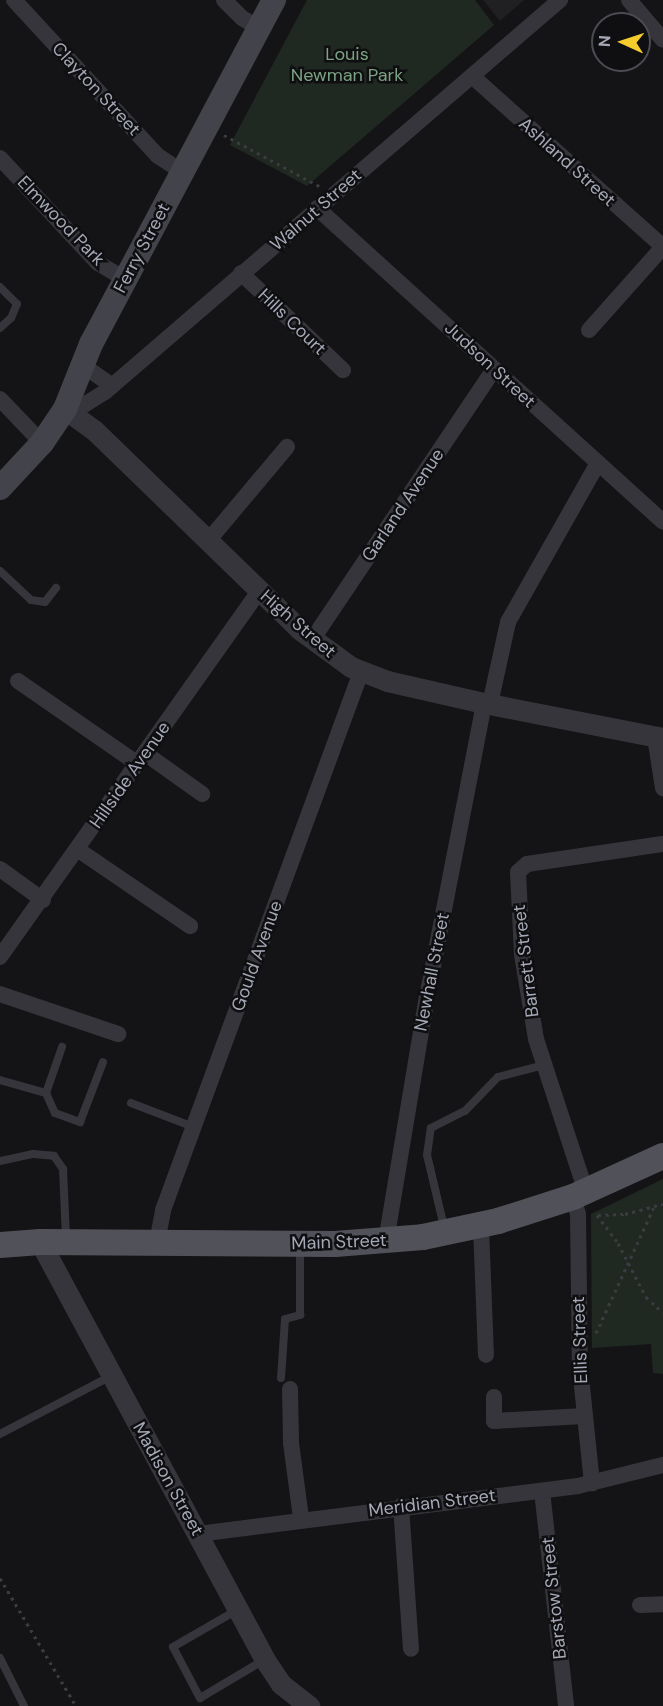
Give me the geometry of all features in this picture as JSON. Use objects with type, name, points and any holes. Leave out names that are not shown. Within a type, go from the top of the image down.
[{"type":"main road","name":"Ferry Street","points":[[0,488],[42,443],[65,409],[81,364],[274,0]]},
{"type":"main road","name":"Main Street","points":[[1,1238],[40,1242],[300,1244],[386,1241],[482,1226],[583,1201],[663,1155]]},
{"type":"street","name":"Clayton Street","points":[[14,0],[158,156],[183,172]]},
{"type":"street","points":[[224,0],[242,18],[259,28]]},
{"type":"street","name":"Walnut Street","points":[[65,409],[84,405],[112,386],[560,0]]},
{"type":"street","points":[[629,0],[663,40]]},
{"type":"street","name":"Ashland Street","points":[[472,76],[663,247]]},
{"type":"street","name":"Elmwood Park","points":[[0,158],[98,263],[125,279]]},
{"type":"street","name":"Judson Street","points":[[324,203],[494,369],[663,522]]},
{"type":"street","points":[[589,330],[663,247]]},
{"type":"street","name":"Hills Court","points":[[241,273],[343,370]]},
{"type":"street","points":[[81,364],[112,386]]},
{"type":"street","name":"Garland Avenue","points":[[312,640],[494,369]]},
{"type":"street","points":[[0,399],[42,443]]},
{"type":"street","name":"High Street","points":[[65,409],[94,430],[312,640],[361,672],[487,704],[659,738]]},
{"type":"street","points":[[208,541],[287,447]]},
{"type":"street","name":"Newhall Street","points":[[386,1241],[426,997],[487,704],[508,622],[598,463]]},
{"type":"street","name":"Hillside Avenue","points":[[0,957],[259,591]]},
{"type":"street","name":"Gould Avenue","points":[[158,1242],[162,1214],[361,672]]},
{"type":"street","points":[[18,681],[202,794]]},
{"type":"street","points":[[659,738],[663,788]]},
{"type":"street","name":"Barrett Street","points":[[583,1201],[544,1065],[522,954],[520,869],[526,864],[663,844]]},
{"type":"street","points":[[77,849],[190,926]]},
{"type":"street","points":[[0,869],[42,900]]},
{"type":"street","points":[[0,994],[118,1034]]},
{"type":"street","name":"Ellis Street","points":[[583,1201],[578,1214],[584,1416],[592,1483]]},
{"type":"street","points":[[482,1226],[486,1354]]},
{"type":"street","name":"Madison Street","points":[[40,1242],[265,1660],[281,1684],[309,1706]]},
{"type":"street","points":[[286,1384],[301,1518]]},
{"type":"street","points":[[494,1397],[494,1421],[584,1416]]},
{"type":"street","name":"Meridian Street","points":[[198,1534],[301,1518],[542,1491],[592,1483],[663,1465]]},
{"type":"street","name":"Barstow Street","points":[[542,1491],[566,1706]]},
{"type":"street","points":[[401,1506],[411,1649]]},
{"type":"street","points":[[640,1605],[663,1604]]},
{"type":"lane","points":[[0,287],[17,304],[11,318],[0,328]]},
{"type":"lane","points":[[0,571],[31,600],[45,602],[56,588]]},
{"type":"lane","points":[[62,1047],[46,1093],[55,1113],[80,1122],[103,1062]]},
{"type":"lane","points":[[446,1233],[427,1155],[431,1128],[465,1111],[498,1077],[544,1065]]},
{"type":"lane","points":[[0,1080],[46,1093]]},
{"type":"lane","points":[[131,1103],[195,1127]]},
{"type":"lane","points":[[0,1161],[33,1154],[54,1156],[63,1169],[66,1242]]},
{"type":"lane","points":[[286,1384],[285,1319],[300,1315],[300,1244]]},
{"type":"lane","points":[[0,1434],[112,1376]]},
{"type":"lane","points":[[237,1609],[173,1647],[200,1698],[265,1660]]},
{"type":"lane","points":[[0,1658],[24,1706]]},
{"type":"path","points":[[207,127],[316,182],[324,203]]},
{"type":"path","points":[[583,1201],[597,1215],[646,1296],[663,1313]]},
{"type":"path","points":[[597,1215],[663,1204]]},
{"type":"path","points":[[592,1343],[654,1207]]},
{"type":"path","points":[[0,1578],[76,1706]]},
{"type":"shaded area","points":[[483,0],[524,0],[500,21]]},
{"type":"green space","name":"Louis Newman Park","points":[[307,0],[475,0],[494,25],[307,186],[230,145]]},
{"type":"green space","points":[[663,1179],[663,1374],[653,1373],[651,1344],[592,1348],[591,1214]]}]
